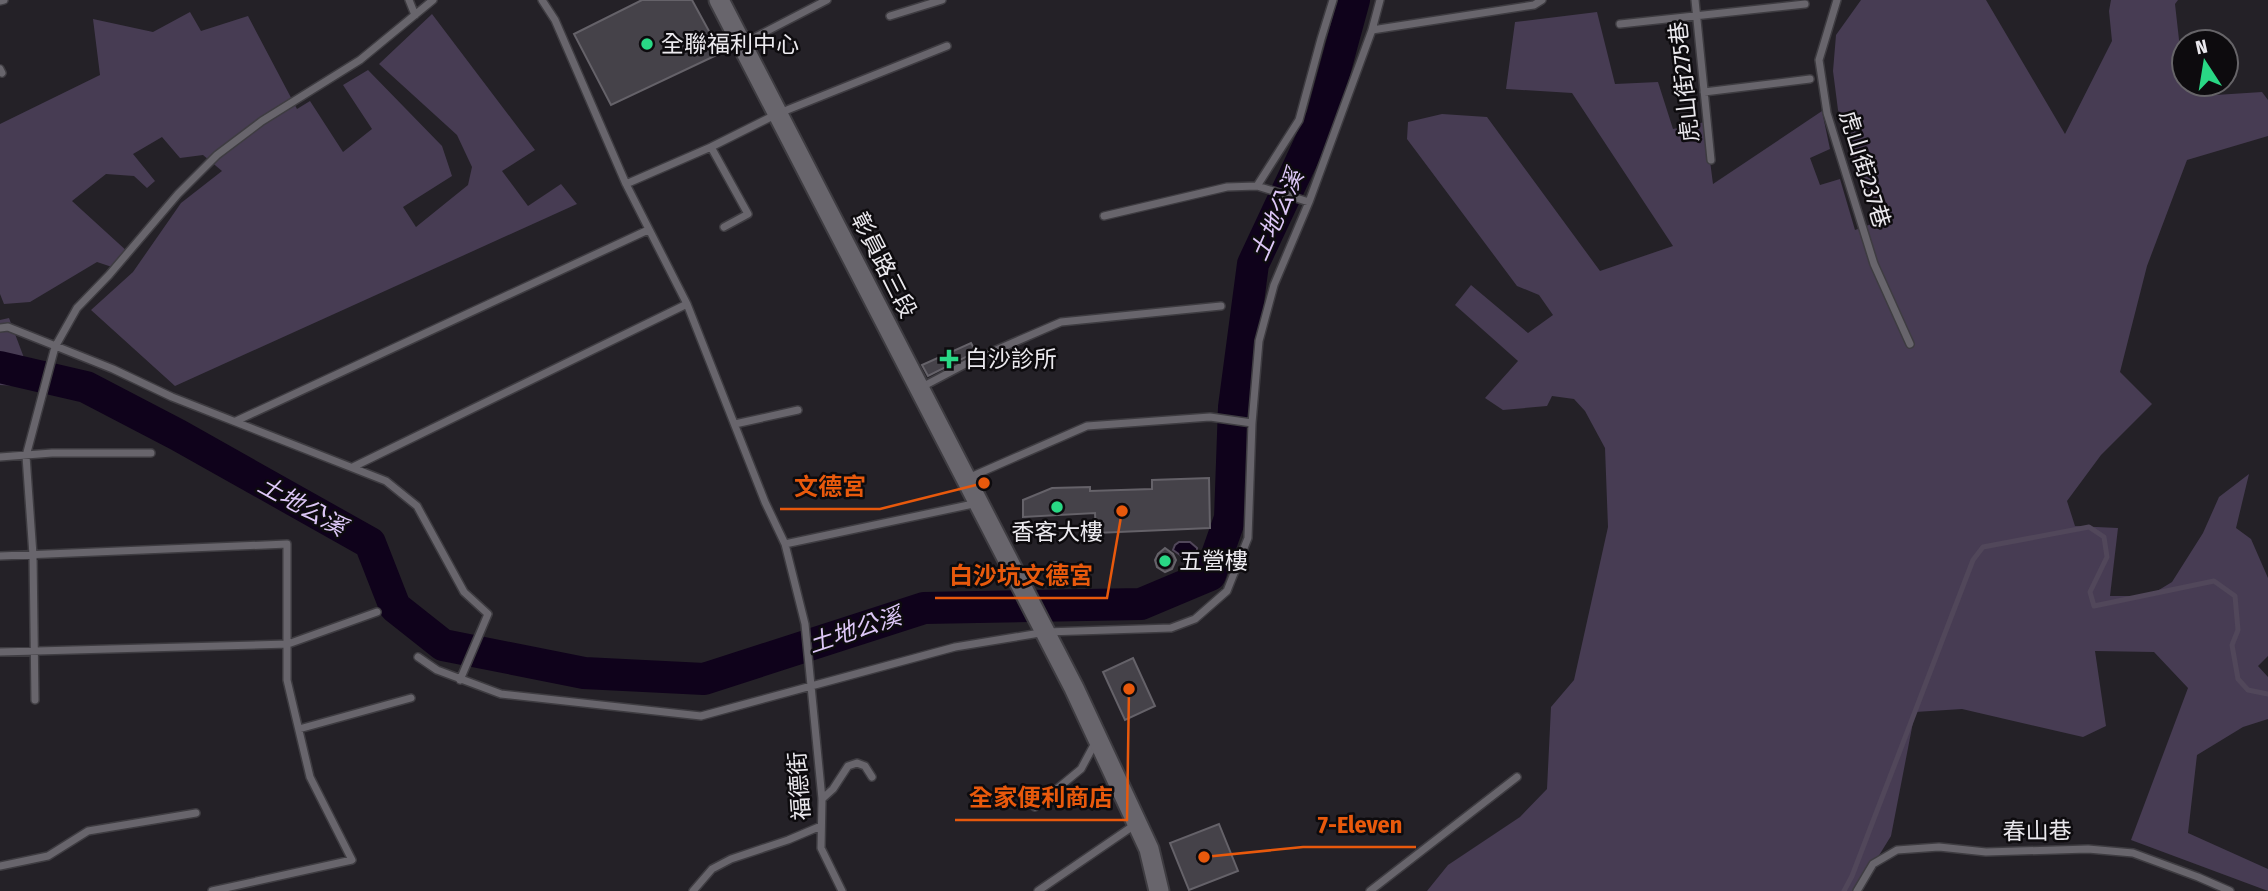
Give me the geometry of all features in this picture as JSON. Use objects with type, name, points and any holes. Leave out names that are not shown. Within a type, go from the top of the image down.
[{"type":"main road","name":"彰員路三段","points":[[719,0],[1041,625],[1149,849],[1159,891]]},
{"type":"lane","points":[[409,0],[415,15]]},
{"type":"lane","points":[[34,700],[33,555],[26,456],[55,347],[77,307],[109,275],[178,194],[217,155],[262,121],[360,60],[433,0]]},
{"type":"lane","name":"福德街","points":[[542,0],[555,20],[626,184],[687,304],[765,502],[785,544],[805,624],[821,799],[821,848],[842,891]]},
{"type":"lane","points":[[742,45],[827,0]]},
{"type":"lane","points":[[890,16],[942,0]]},
{"type":"lane","points":[[1257,186],[1299,120],[1333,0]]},
{"type":"lane","points":[[418,657],[437,670],[501,694],[701,716],[1041,625],[1171,628],[1195,619],[1227,591],[1248,538],[1252,424],[1259,341],[1275,285],[1309,202],[1372,30],[1380,0]]},
{"type":"lane","points":[[1372,30],[1534,5],[1542,0]]},
{"type":"lane","name":"虎山街275巷","points":[[1695,0],[1711,160]]},
{"type":"lane","name":"虎山街237巷","points":[[1837,0],[1819,60],[1827,113],[1874,264],[1910,344]]},
{"type":"lane","points":[[1620,23],[1805,4]]},
{"type":"lane","points":[[626,184],[711,147],[777,114],[947,46]]},
{"type":"lane","points":[[1703,92],[1810,79]]},
{"type":"lane","points":[[711,147],[748,214],[724,227]]},
{"type":"lane","points":[[1104,216],[1227,187],[1269,188],[1309,202]]},
{"type":"lane","points":[[236,421],[648,230]]},
{"type":"lane","points":[[353,467],[687,304]]},
{"type":"lane","points":[[919,388],[973,360],[1061,322],[1221,306]]},
{"type":"lane","points":[[0,328],[9,327],[113,369],[172,397],[386,481],[417,506],[464,592],[488,614],[460,680]]},
{"type":"lane","points":[[735,424],[798,410]]},
{"type":"lane","points":[[964,479],[1087,426],[1210,417],[1252,424]]},
{"type":"lane","points":[[0,457],[52,453],[151,453]]},
{"type":"lane","points":[[785,544],[978,503]]},
{"type":"lane","points":[[0,555],[286,544],[287,680],[310,778],[352,860],[212,891]]},
{"type":"lane","points":[[0,652],[288,644],[377,612]]},
{"type":"lane","points":[[299,729],[411,698]]},
{"type":"lane","points":[[1035,807],[1081,769],[1097,740]]},
{"type":"lane","points":[[821,799],[833,789],[848,766],[858,763],[865,766],[872,777]]},
{"type":"lane","points":[[1370,891],[1517,777]]},
{"type":"lane","points":[[0,866],[48,856],[88,831],[196,813]]},
{"type":"lane","points":[[1038,891],[1137,824]]},
{"type":"lane","points":[[692,891],[712,869],[730,859],[821,826]]},
{"type":"lane","name":"春山巷","points":[[1857,891],[1873,864],[1897,850],[1939,846],[1986,852],[2088,849],[2133,853],[2230,891]]},
{"type":"shaded area","points":[[1861,0],[1986,0],[2065,134],[2112,41],[2109,11],[2111,0],[2178,0],[2175,4],[2178,28],[2170,28],[2170,98],[2240,98],[2240,93],[2262,92],[2268,100],[2268,136],[2187,160],[2147,266],[2120,372],[2152,404],[2101,455],[2067,501],[2075,526],[2118,528],[2110,596],[2149,596],[2172,582],[2203,533],[2219,497],[2249,474],[2236,528],[2251,539],[2268,578],[2268,656],[2258,666],[2268,677],[2268,719],[2243,727],[2197,755],[2188,833],[2268,869],[2268,891],[2131,840],[2188,688],[2154,652],[2095,651],[2106,726],[2083,737],[1962,709],[1915,712],[1891,836],[1857,891],[1427,891],[1448,865],[1520,817],[1547,789],[1551,707],[1574,680],[1608,527],[1605,448],[1585,411],[1574,399],[1552,396],[1547,406],[1503,410],[1485,398],[1518,361],[1455,305],[1471,285],[1528,333],[1553,315],[1539,295],[1517,286],[1407,139],[1408,122],[1442,114],[1487,117],[1600,271],[1673,246],[1572,93],[1506,89],[1515,22],[1597,12],[1615,84],[1658,82],[1673,129],[1705,122],[1713,184],[1822,111],[1830,149],[1810,158],[1820,185],[1840,179],[1855,230],[1877,222],[1838,110],[1833,71],[1836,35]]},
{"type":"shaded area","points":[[190,12],[201,31],[248,16],[297,109],[310,101],[343,152],[372,129],[343,85],[368,70],[442,146],[452,176],[403,207],[416,227],[468,185],[472,167],[457,135],[379,64],[432,14],[535,150],[502,171],[528,206],[561,184],[577,204],[175,386],[91,310],[133,272],[181,203],[222,171],[203,155],[180,158],[162,137],[133,154],[155,181],[147,188],[134,176],[106,174],[72,201],[129,253],[115,268],[97,262],[30,302],[4,304],[0,294],[0,124],[100,75],[93,19],[153,32]]},
{"type":"shaded area","points":[[9,318],[35,387],[0,385],[0,320]]},
{"type":"shaded area","points":[[1179,542],[1190,542],[1197,548],[1197,555],[1192,559],[1173,550]]},
{"type":"building","name":"全聯福利中心","points":[[642,0],[692,0],[721,53],[611,105],[574,34]]},
{"type":"building","name":"白沙診所","points":[[971,343],[976,352],[928,376],[922,365]]},
{"type":"building","points":[[1209,478],[1210,528],[1096,533],[1095,513],[1023,517],[1023,500],[1052,488],[1090,487],[1090,491],[1152,489],[1152,480]]},
{"type":"building","name":"五營樓","points":[[1165,548],[1176,560],[1172,569],[1165,572],[1157,567],[1155,560]]},
{"type":"building","points":[[1053,562],[1059,562],[1063,569],[1059,576],[1053,576],[1049,572],[1049,566]]},
{"type":"building","points":[[1133,658],[1155,706],[1125,720],[1103,672]]},
{"type":"building","points":[[1219,824],[1238,871],[1189,890],[1170,843]]},
{"type":"waterway","name":"土地公溪","points":[[0,367],[86,387],[178,435],[370,543],[395,607],[443,645],[584,673],[704,679],[924,608],[1141,604],[1210,575],[1230,518],[1234,407],[1253,264],[1322,117],[1354,0]]},
{"type":"waterway","points":[[1844,891],[1973,560],[1983,547],[2089,527],[2104,537],[2107,557],[2090,592],[2094,606],[2214,581],[2235,596],[2238,630],[2232,645],[2238,679],[2248,690],[2268,694]]},
{"type":"place","name":"全聯福利中心","points":[[647,44]]},
{"type":"place","name":"白沙診所","points":[[949,359]]},
{"type":"place","name":"文德宮","points":[[984,483]]},
{"type":"place","name":"香客大樓","points":[[1057,507]]},
{"type":"place","name":"白沙坑文德宮","points":[[1122,511]]},
{"type":"place","name":"五營樓","points":[[1165,561]]},
{"type":"place","name":"全家便利商店","points":[[1129,689]]},
{"type":"place","name":"7-Eleven","points":[[1204,857]]}]
